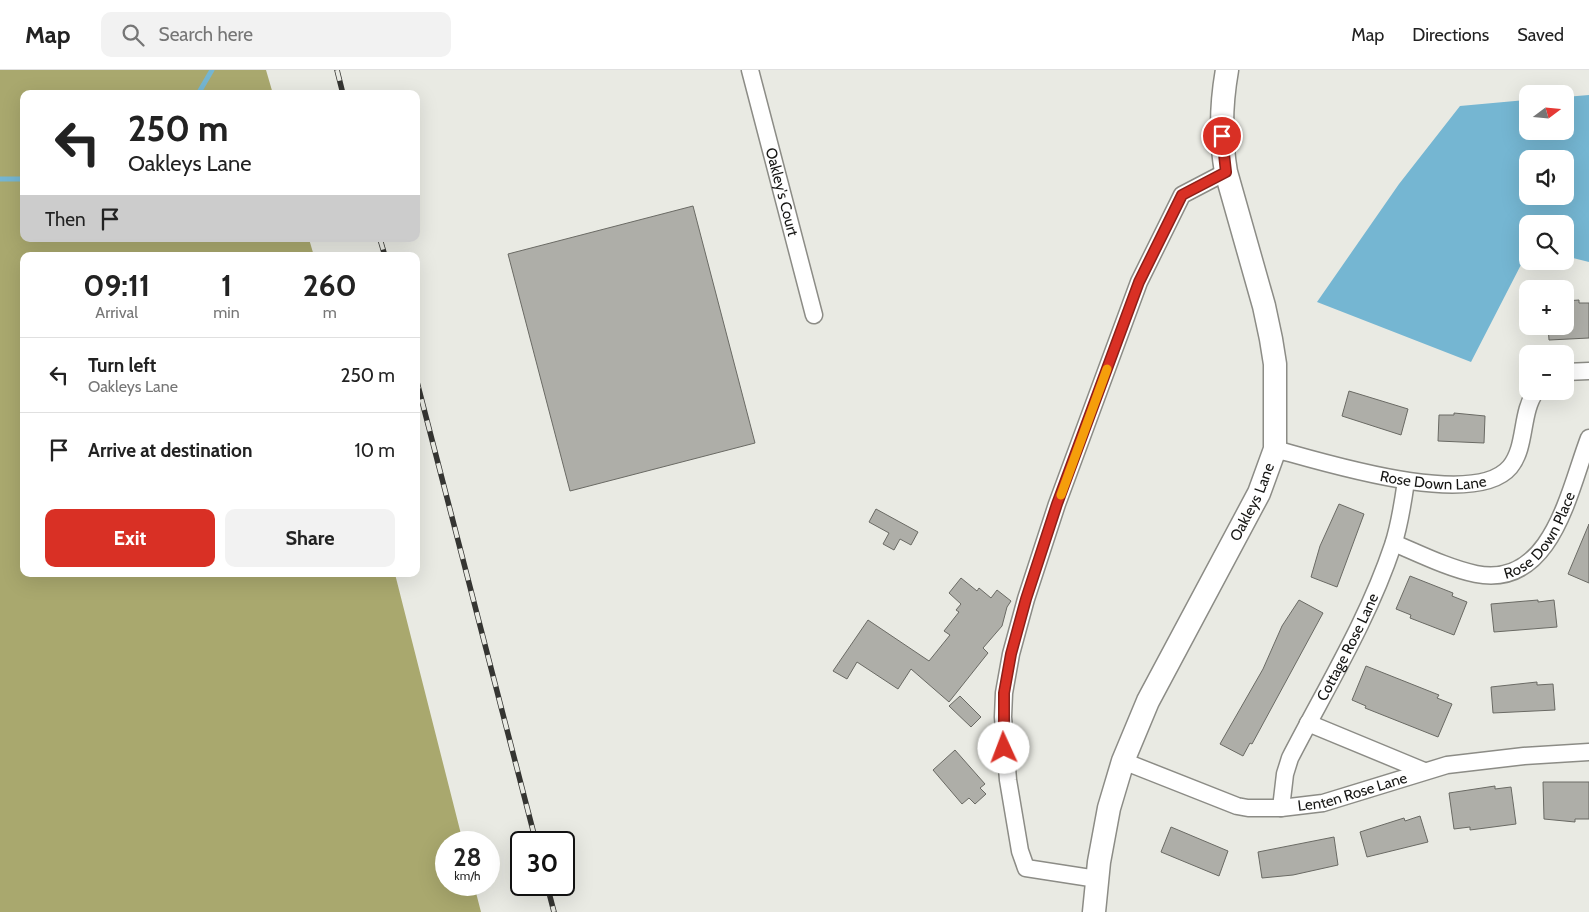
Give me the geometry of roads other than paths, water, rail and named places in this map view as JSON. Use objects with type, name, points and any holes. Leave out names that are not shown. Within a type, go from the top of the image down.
[{"type":"street","name":"Oakley's Court","points":[[750,70],[814,315]]},
{"type":"street","name":"Oakleys Lane","points":[[1094,912],[1097,880],[1110,808],[1123,760],[1148,701],[1259,493],[1275,450],[1275,364],[1271,339],[1264,306],[1226,172],[1221,119],[1227,70]]},
{"type":"street","points":[[1097,880],[1026,868],[1020,851],[1004,748],[1004,693],[1011,654],[1057,504],[1139,282],[1182,195],[1226,172]]},
{"type":"street","points":[[1574,372],[1589,371]]},
{"type":"street","name":"Rose Down Lane","points":[[1275,450],[1406,481],[1483,483],[1503,474],[1516,458],[1532,400]]},
{"type":"street","name":"Rose Down Place","points":[[1394,543],[1478,574],[1502,574],[1518,569],[1532,560],[1549,542],[1589,438]]},
{"type":"street","name":"Cottage Rose Lane","points":[[1281,808],[1285,774],[1290,758],[1362,622],[1394,543],[1406,481]]},
{"type":"street","points":[[1308,723],[1424,771]]},
{"type":"street","name":"Lenten Rose Lane","points":[[1123,760],[1236,806],[1281,808],[1323,803],[1424,771],[1468,762],[1589,752]]},
{"type":"water","points":[[1589,95],[1589,262],[1574,258],[1574,215],[1519,215],[1519,269],[1471,362],[1317,302],[1399,184],[1460,106],[1519,101],[1519,140],[1574,140],[1574,96]]},
{"type":"waterway","points":[[200,90],[212,70]]},
{"type":"waterway","points":[[0,179],[20,179]]},
{"type":"railway","points":[[337,70],[342,90]]},
{"type":"railway","points":[[381,242],[384,252]]},
{"type":"railway","points":[[420,393],[533,831]]},
{"type":"railway","points":[[550,896],[554,912]]}]
